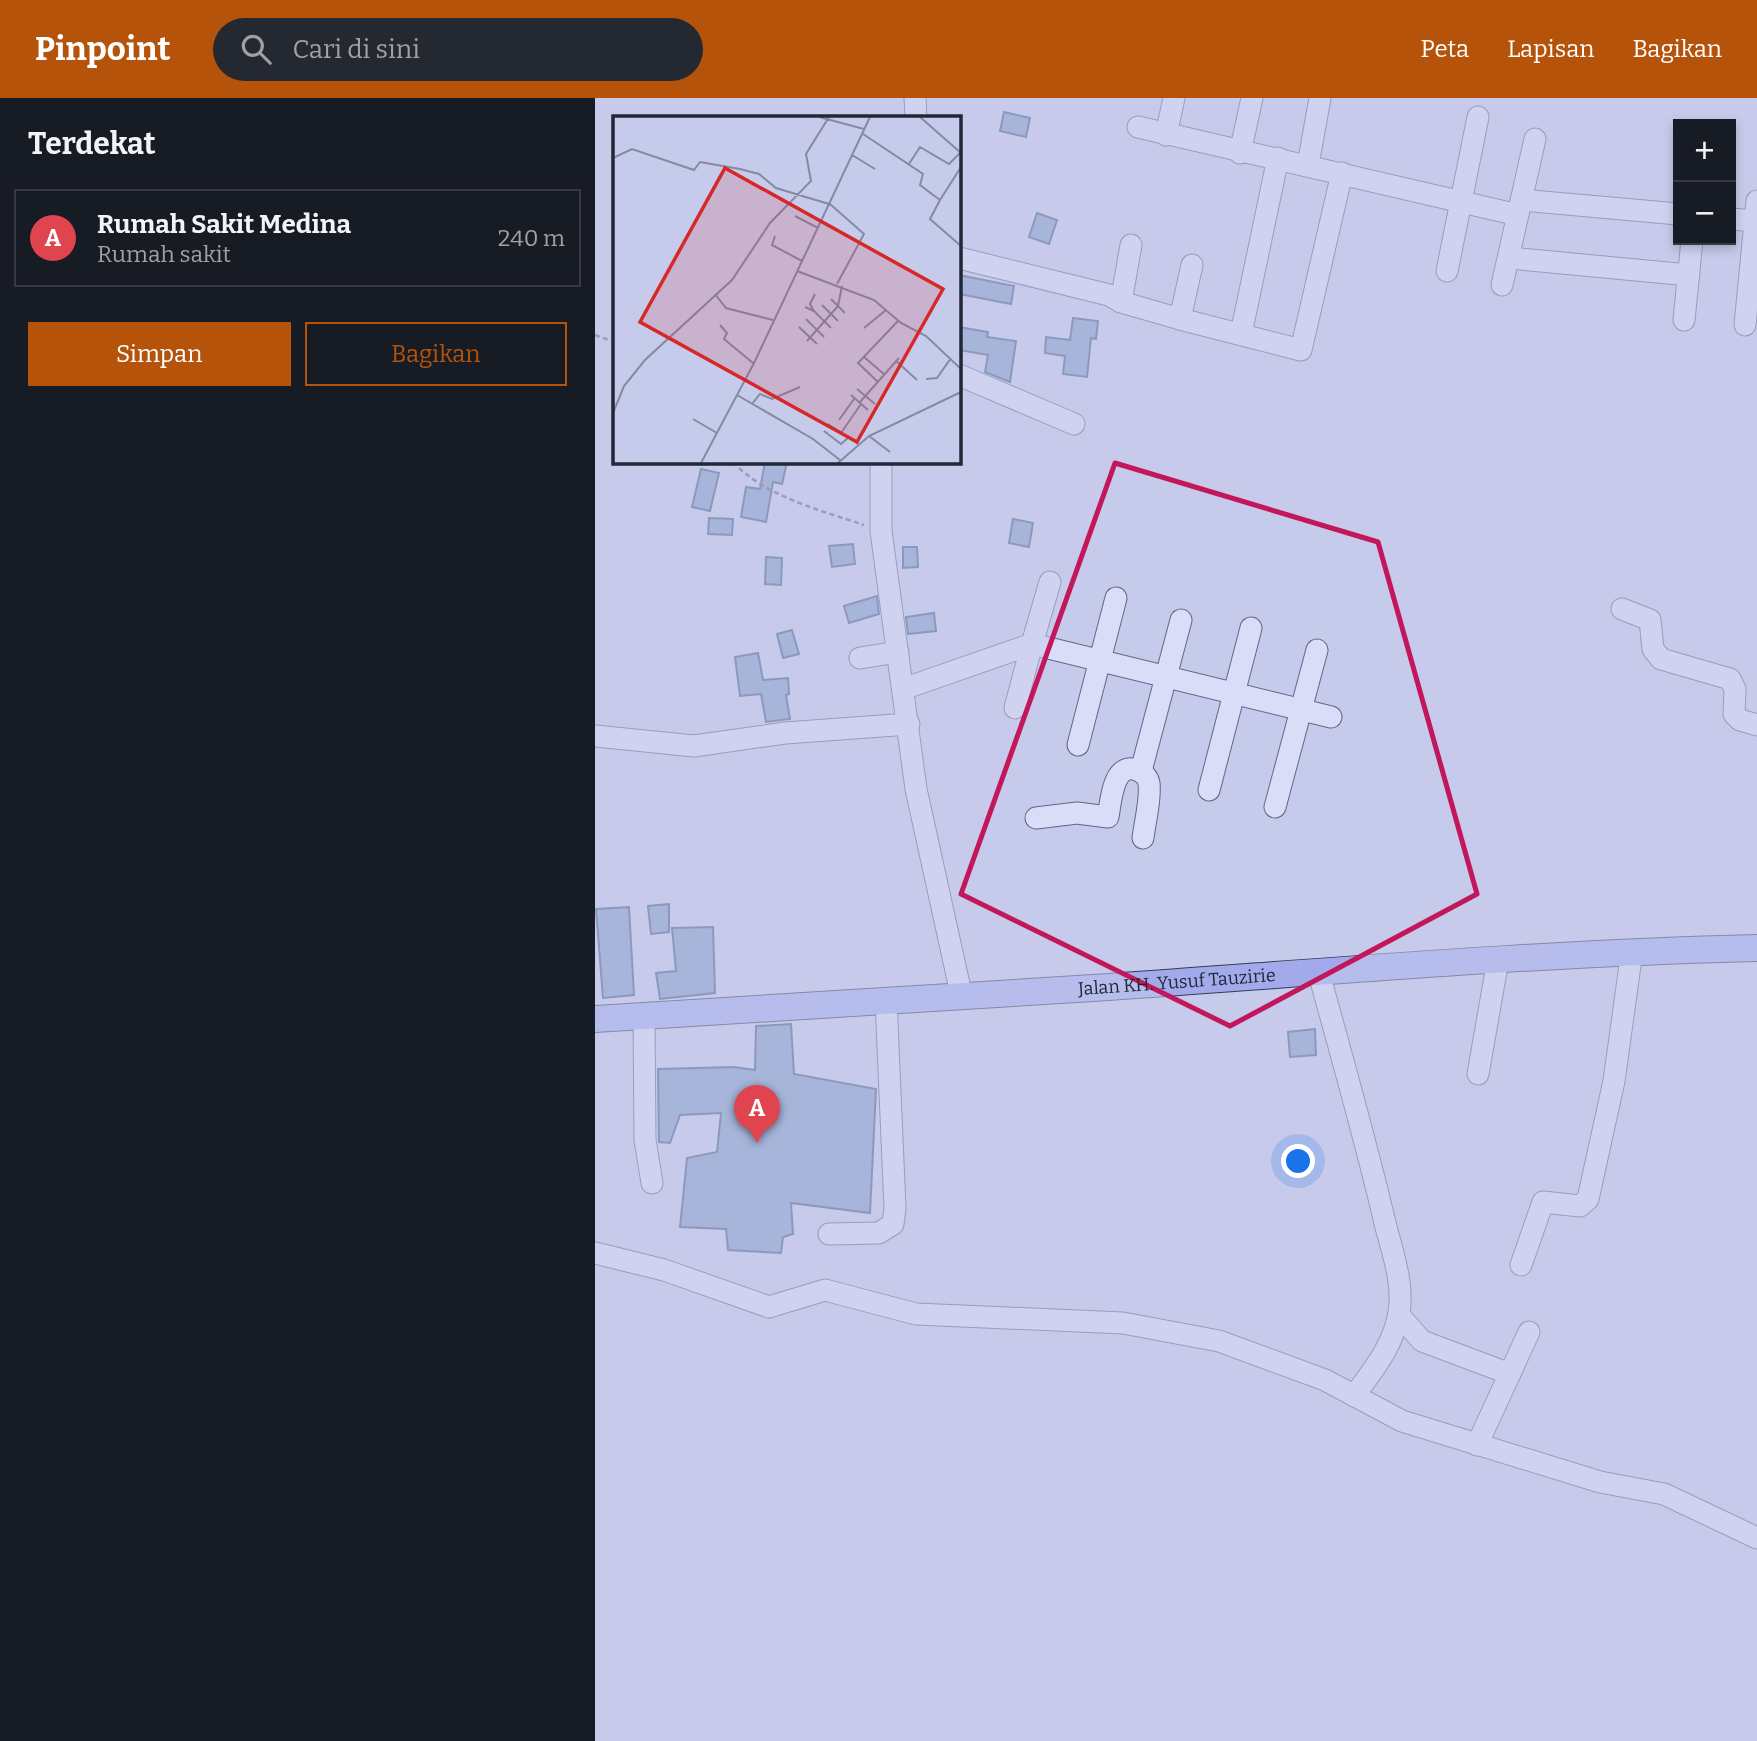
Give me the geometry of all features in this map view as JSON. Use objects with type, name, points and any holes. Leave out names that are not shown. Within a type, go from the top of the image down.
[{"type":"main road","name":"Jalan KH. Yusuf Tauzirie","points":[[595,1019],[886,1000],[962,998],[1318,970],[1632,951],[1757,948]]},
{"type":"street","points":[[915,98],[916,116]]},
{"type":"street","points":[[1166,135],[1174,98]]},
{"type":"street","points":[[1240,153],[1252,98]]},
{"type":"street","points":[[1308,165],[1320,98]]},
{"type":"street","points":[[1447,271],[1478,117]]},
{"type":"street","points":[[1138,127],[1240,153],[1278,158],[1461,202],[1673,214]]},
{"type":"street","points":[[1502,285],[1535,139]]},
{"type":"street","points":[[1241,334],[1278,158]]},
{"type":"street","points":[[961,258],[1072,285],[1180,319],[1301,350],[1342,173]]},
{"type":"street","points":[[1736,217],[1756,211],[1745,325]]},
{"type":"street","points":[[1684,320],[1692,245]]},
{"type":"street","points":[[1121,302],[1131,246]]},
{"type":"street","points":[[1520,259],[1689,275]]},
{"type":"street","points":[[1180,319],[1192,265]]},
{"type":"street","points":[[961,376],[1074,424]]},
{"type":"street","points":[[881,464],[881,531],[916,789],[962,998]]},
{"type":"street","points":[[1015,708],[1050,582]]},
{"type":"street","points":[[1078,745],[1116,598]]},
{"type":"street","points":[[1622,609],[1650,620],[1653,649],[1661,659],[1731,679],[1735,689],[1732,707],[1734,714],[1740,720],[1757,725]]},
{"type":"street","points":[[1143,838],[1149,784],[1141,771],[1181,620]]},
{"type":"street","points":[[1209,790],[1251,628]]},
{"type":"street","points":[[904,689],[1032,644],[1331,717]]},
{"type":"street","points":[[1275,807],[1317,650]]},
{"type":"street","points":[[860,658],[898,652]]},
{"type":"street","points":[[595,736],[694,746],[797,732],[909,724]]},
{"type":"street","points":[[1036,818],[1077,813],[1108,817],[1117,777],[1127,769],[1141,771]]},
{"type":"street","points":[[1521,1265],[1543,1202],[1580,1206],[1588,1199],[1614,1081],[1632,951]]},
{"type":"street","points":[[1478,1074],[1498,960]]},
{"type":"street","points":[[1318,970],[1383,1213],[1399,1287],[1399,1315],[1387,1349],[1354,1396]]},
{"type":"street","points":[[829,1234],[879,1233],[893,1224],[886,1000]]},
{"type":"street","points":[[644,1016],[645,1140],[652,1183]]},
{"type":"street","points":[[595,1253],[664,1270],[769,1307],[825,1290],[928,1316],[1154,1326],[1219,1341],[1325,1380],[1402,1421],[1614,1486],[1664,1494],[1757,1538]]},
{"type":"street","points":[[1399,1315],[1422,1341],[1510,1374]]},
{"type":"street","points":[[1477,1445],[1529,1332]]},
{"type":"path","points":[[595,335],[613,342]]},
{"type":"path","points":[[735,464],[748,478],[780,494],[881,531]]},
{"type":"highlighted area","points":[[1115,463],[1378,542],[1477,894],[1230,1026],[961,894]]},
{"type":"building","points":[[1004,112],[1030,118],[1026,137],[1000,131]]},
{"type":"building","points":[[1037,213],[1057,220],[1049,244],[1029,237]]},
{"type":"building","points":[[961,275],[1014,286],[1011,304],[961,294]]},
{"type":"building","points":[[1073,318],[1098,321],[1096,339],[1091,338],[1087,377],[1063,374],[1065,356],[1045,353],[1046,337],[1070,340]]},
{"type":"building","points":[[961,327],[988,332],[987,337],[1016,341],[1010,382],[985,372],[988,355],[961,350]]},
{"type":"building","points":[[765,464],[787,464],[782,484],[773,482],[766,522],[741,517],[746,487],[760,489]]},
{"type":"building","points":[[701,469],[719,473],[710,511],[692,507]]},
{"type":"building","points":[[709,518],[733,519],[732,535],[708,534]]},
{"type":"building","points":[[1013,519],[1033,523],[1029,547],[1009,543]]},
{"type":"building","points":[[853,544],[855,564],[832,567],[829,546]]},
{"type":"building","points":[[903,547],[917,547],[918,567],[903,568]]},
{"type":"building","points":[[766,557],[782,558],[781,585],[765,584]]},
{"type":"building","points":[[877,596],[879,614],[849,623],[844,606]]},
{"type":"building","points":[[934,613],[936,631],[908,634],[906,617]]},
{"type":"building","points":[[792,630],[799,654],[783,658],[777,634]]},
{"type":"building","points":[[758,653],[763,680],[788,678],[789,694],[786,695],[790,719],[766,722],[761,694],[740,696],[735,657]]},
{"type":"building","points":[[669,904],[669,932],[651,934],[648,906]]},
{"type":"building","points":[[629,907],[634,995],[603,998],[596,909]]},
{"type":"building","points":[[713,927],[715,993],[660,999],[656,973],[676,971],[672,928]]},
{"type":"building","points":[[791,1024],[794,1074],[876,1089],[870,1213],[791,1203],[793,1234],[783,1237],[781,1253],[728,1250],[726,1229],[680,1227],[687,1158],[717,1152],[721,1113],[680,1115],[670,1143],[659,1142],[658,1069],[734,1067],[755,1070],[756,1026]]},
{"type":"building","points":[[1315,1029],[1316,1055],[1290,1057],[1288,1032]]},
{"type":"place","name":"Rumah Sakit Medina","points":[[757,1143]]}]
